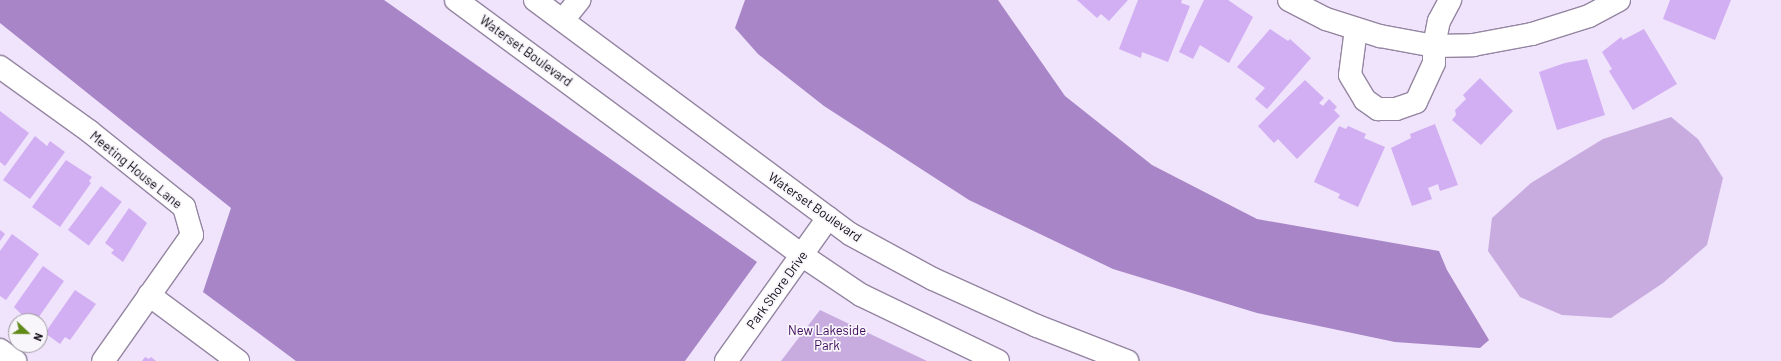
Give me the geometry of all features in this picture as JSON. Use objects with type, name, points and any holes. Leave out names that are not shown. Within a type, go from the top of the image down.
[{"type":"street","name":"Waterset Boulevard","points":[[456,0],[803,256],[861,295],[998,361]]},
{"type":"street","name":"Waterset Boulevard","points":[[535,0],[850,234],[933,279],[1037,326],[1126,361]]},
{"type":"street","points":[[563,20],[579,0]]},
{"type":"street","points":[[1289,0],[1326,19],[1356,29],[1380,36],[1434,46],[1473,45],[1532,34],[1588,16],[1619,0]]},
{"type":"street","points":[[1356,29],[1350,76],[1364,100],[1378,109],[1396,109],[1416,102],[1434,63],[1434,46],[1439,21],[1450,0]]},
{"type":"street","name":"Meeting House Lane","points":[[0,67],[89,131],[184,207],[192,235],[103,361]]},
{"type":"street","name":"Park Shore Drive","points":[[726,361],[803,256],[828,218]]},
{"type":"street","points":[[149,295],[238,361]]},
{"type":"street","points":[[0,350],[15,361]]},
{"type":"green space","points":[[1671,117],[1698,139],[1723,178],[1707,245],[1663,283],[1611,318],[1562,315],[1520,297],[1488,251],[1492,218],[1531,183],[1603,139]]},
{"type":"green space","name":"New Lakeside Park","points":[[820,310],[927,361],[781,361]]},
{"type":"shaded area","points":[[0,0],[384,0],[757,262],[685,361],[296,361],[203,292],[231,208],[0,23]]},
{"type":"shaded area","points":[[745,0],[998,0],[1065,96],[1152,165],[1257,219],[1439,251],[1447,270],[1489,340],[1480,348],[1395,342],[1257,313],[1113,269],[969,200],[824,106],[758,54],[735,28]]},
{"type":"building","points":[[1077,0],[1128,0],[1109,21],[1101,14],[1097,18]]},
{"type":"building","points":[[1138,0],[1182,0],[1181,3],[1190,6],[1168,62],[1142,52],[1141,58],[1119,49]]},
{"type":"building","points":[[1204,0],[1228,0],[1253,17],[1229,63],[1200,45],[1193,59],[1179,52]]},
{"type":"building","points":[[1670,0],[1731,0],[1715,40],[1663,19]]},
{"type":"building","points":[[1270,29],[1288,41],[1290,39],[1311,58],[1267,109],[1255,99],[1265,88],[1237,67]]},
{"type":"building","points":[[1644,29],[1677,84],[1633,110],[1609,71],[1612,69],[1602,52],[1621,37],[1623,40]]},
{"type":"building","points":[[1587,59],[1605,115],[1557,130],[1539,72],[1565,63]]},
{"type":"building","points":[[1480,78],[1513,111],[1481,145],[1452,120],[1456,115],[1455,110],[1466,99],[1463,95]]},
{"type":"building","points":[[1305,80],[1324,98],[1319,103],[1323,106],[1329,99],[1337,107],[1334,110],[1340,116],[1297,159],[1278,139],[1274,143],[1258,126]]},
{"type":"building","points":[[0,111],[29,133],[5,166],[0,162]]},
{"type":"building","points":[[1435,124],[1458,185],[1440,191],[1438,184],[1428,188],[1432,199],[1412,206],[1391,148],[1411,138],[1410,134]]},
{"type":"building","points":[[1339,126],[1346,129],[1348,126],[1366,134],[1364,138],[1385,147],[1358,207],[1338,198],[1340,194],[1314,182]]},
{"type":"building","points":[[35,136],[47,146],[50,141],[65,152],[30,199],[3,180]]},
{"type":"building","points":[[66,160],[92,177],[89,181],[91,183],[60,227],[32,207]]},
{"type":"building","points":[[101,186],[122,202],[89,246],[68,230]]},
{"type":"building","points":[[129,208],[147,223],[123,262],[111,253],[114,250],[105,243]]},
{"type":"building","points":[[0,230],[5,234],[0,241]]},
{"type":"building","points":[[12,234],[39,254],[6,300],[0,296],[0,251]]},
{"type":"building","points":[[43,266],[64,281],[42,313],[20,313],[14,307]]},
{"type":"building","points":[[75,290],[96,304],[70,340],[65,337],[60,344],[48,335],[48,329]]},
{"type":"building","points":[[145,357],[149,359],[151,357],[156,361],[142,361]]}]
